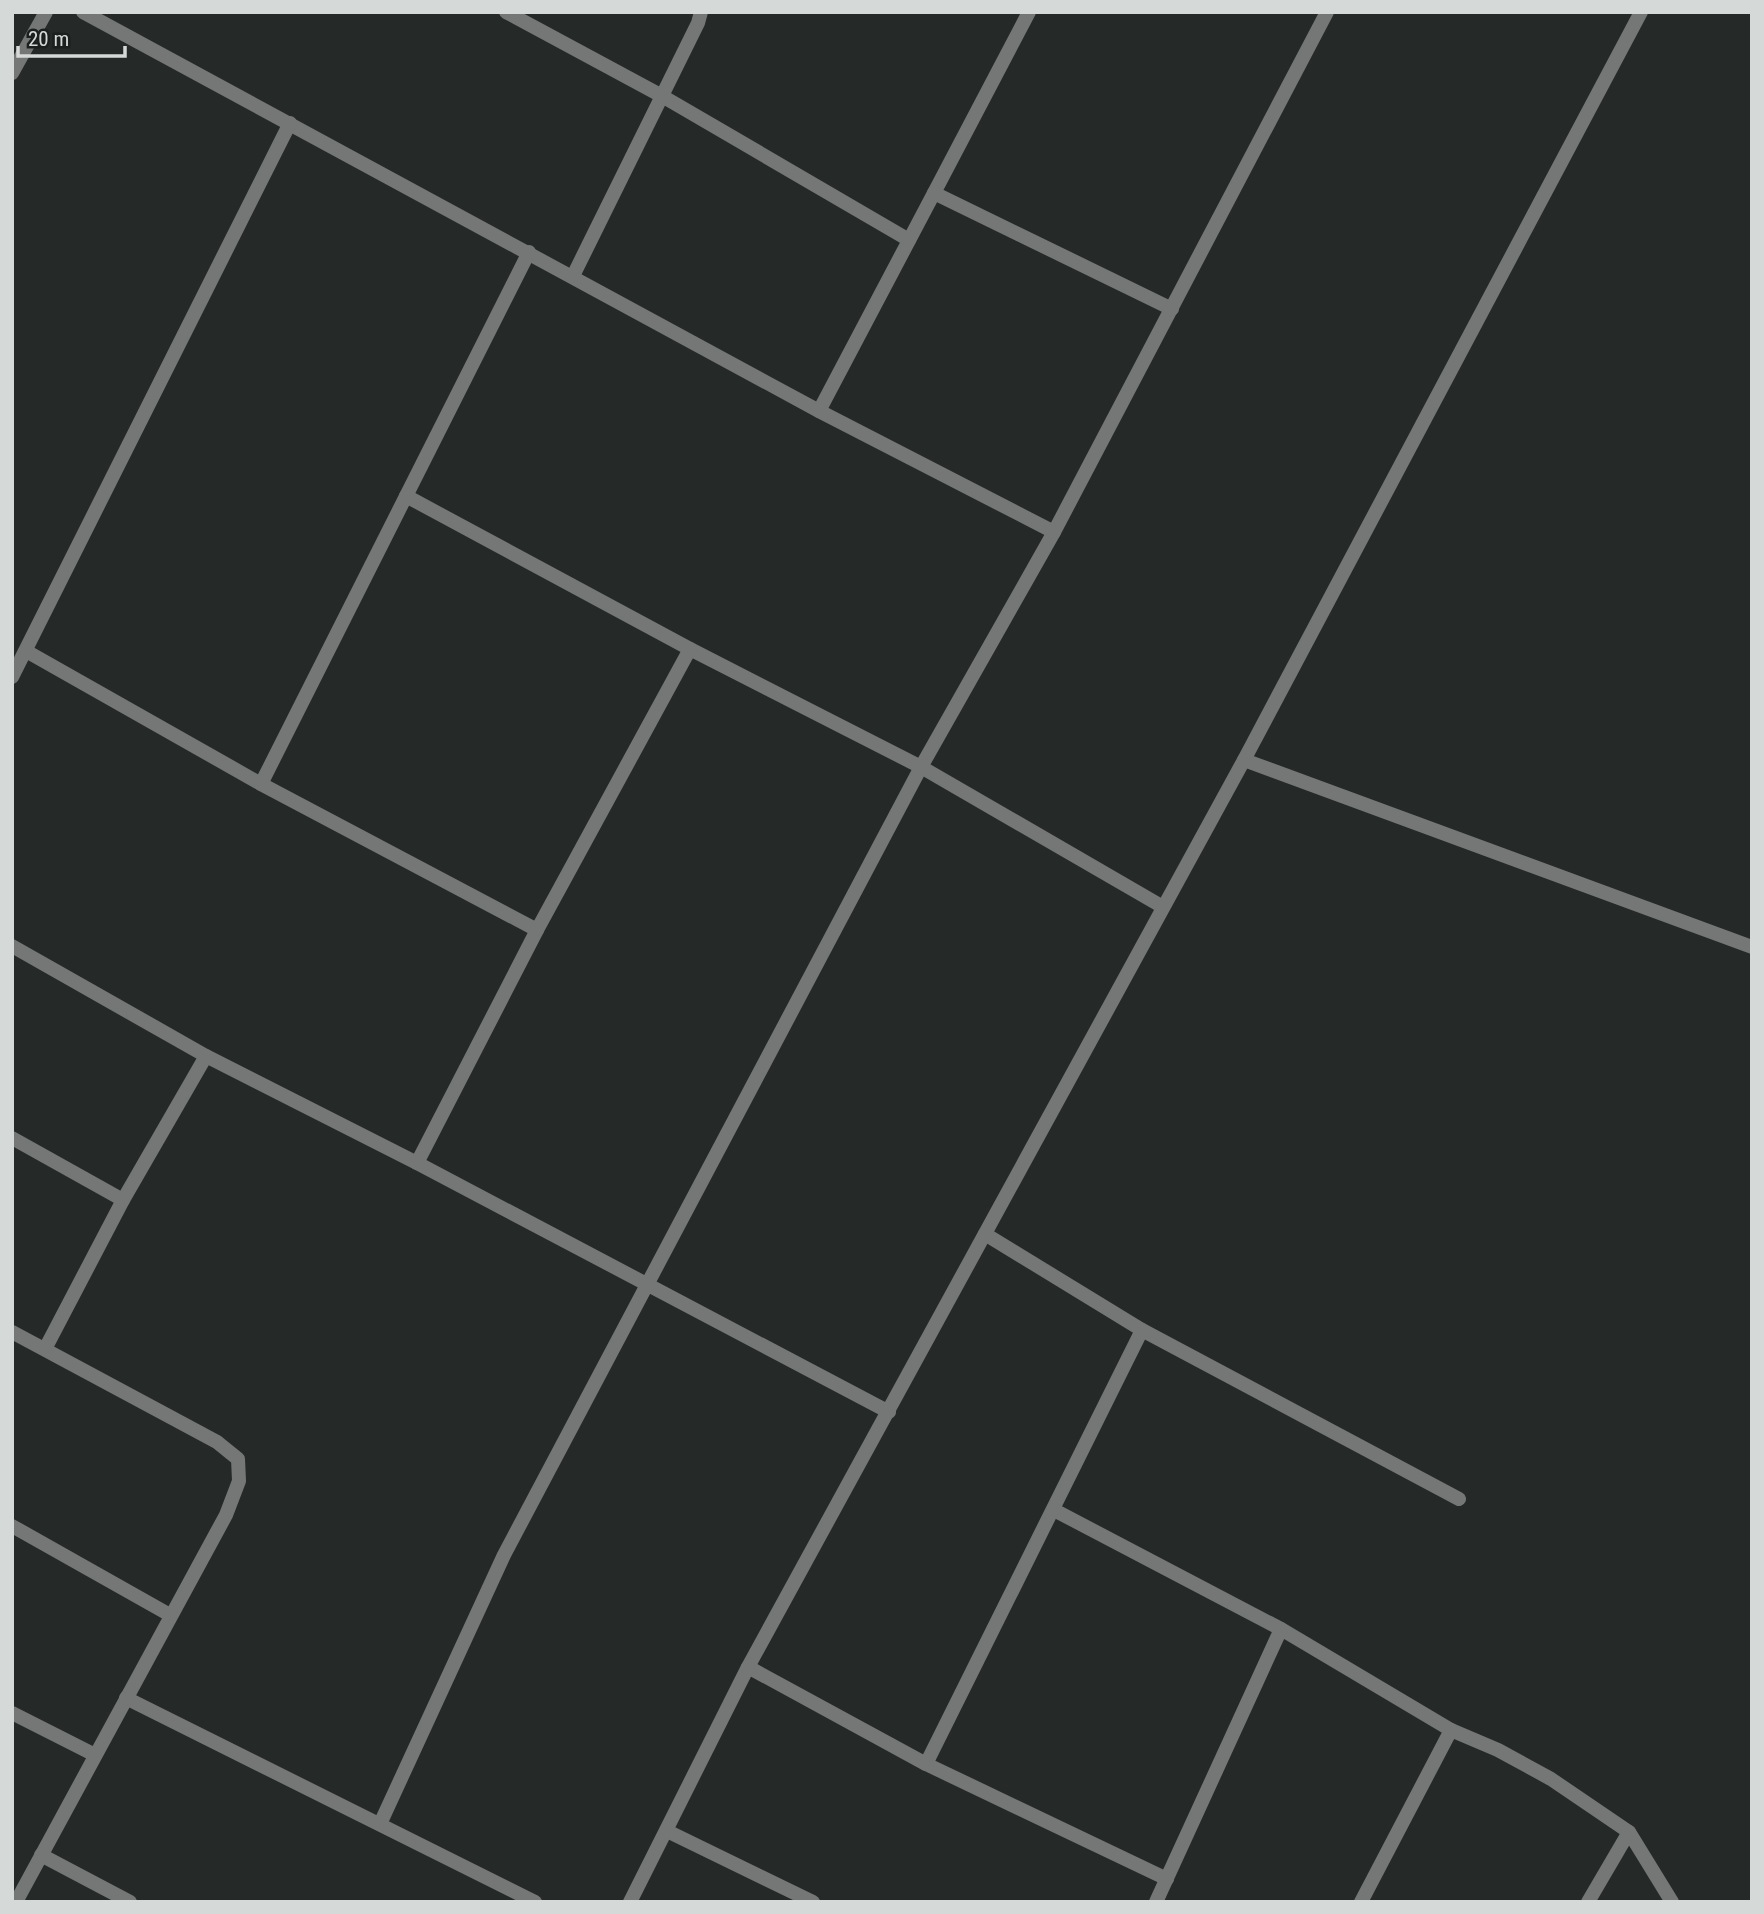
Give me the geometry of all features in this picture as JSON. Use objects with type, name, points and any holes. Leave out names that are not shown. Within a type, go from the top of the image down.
[{"type":"street","points":[[12,73],[47,12]]},
{"type":"street","points":[[83,12],[819,411],[1054,532]]},
{"type":"street","points":[[506,12],[663,96],[909,240]]},
{"type":"street","points":[[573,276],[663,96],[701,12]]},
{"type":"street","points":[[819,411],[1029,12]]},
{"type":"street","points":[[380,1824],[504,1555],[921,767],[1054,532],[1327,12]]},
{"type":"street","points":[[630,1902],[748,1667],[1244,760],[1641,12]]},
{"type":"street","points":[[12,677],[290,123]]},
{"type":"street","points":[[934,193],[1172,309]]},
{"type":"street","points":[[261,783],[529,252]]},
{"type":"street","points":[[406,496],[690,649],[921,767],[1163,907]]},
{"type":"street","points":[[417,1163],[537,930],[690,649]]},
{"type":"street","points":[[26,651],[261,783],[537,930]]},
{"type":"street","points":[[1244,760],[1752,947]]},
{"type":"street","points":[[12,946],[206,1056],[417,1163],[889,1412]]},
{"type":"street","points":[[45,1349],[123,1200],[206,1056]]},
{"type":"street","points":[[12,1138],[123,1200]]},
{"type":"street","points":[[985,1234],[1142,1330],[1459,1499]]},
{"type":"street","points":[[926,1764],[1055,1510],[1142,1330]]},
{"type":"street","points":[[12,1332],[217,1442],[238,1459],[239,1481],[226,1515],[16,1902]]},
{"type":"street","points":[[1055,1510],[1281,1629],[1451,1730],[1498,1750],[1550,1779],[1629,1832],[1672,1902]]},
{"type":"street","points":[[12,1526],[170,1615]]},
{"type":"street","points":[[1156,1902],[1281,1629]]},
{"type":"street","points":[[748,1667],[926,1764],[1167,1879]]},
{"type":"street","points":[[126,1698],[535,1902]]},
{"type":"street","points":[[12,1713],[95,1755]]},
{"type":"street","points":[[1361,1902],[1451,1730]]},
{"type":"street","points":[[667,1831],[813,1902]]},
{"type":"street","points":[[1588,1902],[1629,1832]]},
{"type":"street","points":[[41,1855],[130,1902]]}]
